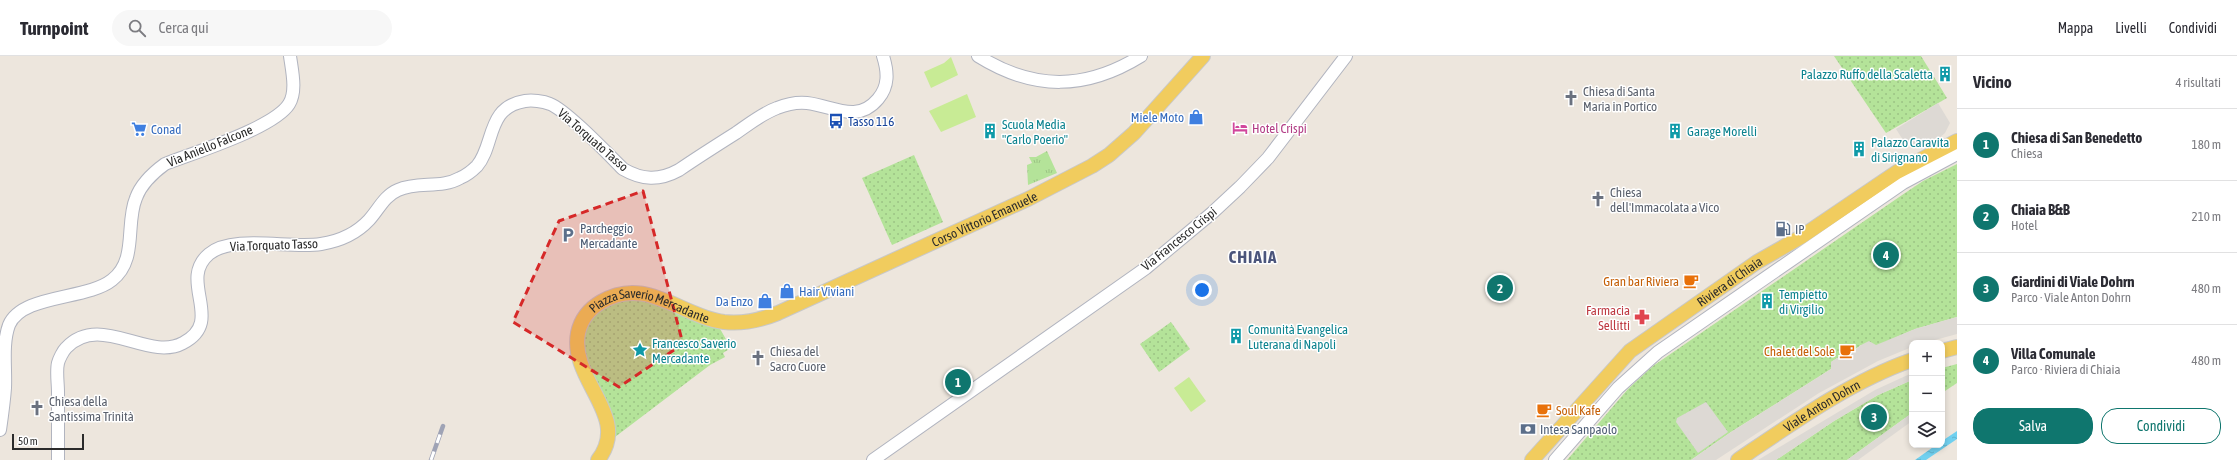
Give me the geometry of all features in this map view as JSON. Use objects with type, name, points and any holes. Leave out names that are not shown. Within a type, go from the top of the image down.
[{"type":"main road","name":"Corso Vittorio Emanuele","points":[[729,322],[751,321],[778,313],[1028,199],[1092,166],[1134,133],[1202,56]]},
{"type":"main road","name":"Riviera di Chiaia","points":[[1532,460],[1630,351],[1757,262],[1801,237],[1901,170],[1957,141]]},
{"type":"main road","name":"Piazza Saverio Mercadante","points":[[598,460],[609,439],[606,418],[580,364],[577,354],[580,328],[584,319],[592,309],[613,296],[633,291],[651,295],[708,318],[729,322]]},
{"type":"main road","points":[[1945,350],[1957,347]]},
{"type":"main road","name":"Viale Anton Dohrn","points":[[1738,460],[1838,396],[1886,370],[1909,361]]},
{"type":"street","name":"Via Aniello Falcone","points":[[0,430],[5,387],[6,339],[10,324],[20,311],[31,306],[100,287],[119,274],[128,254],[132,210],[140,190],[155,171],[165,164],[276,118],[289,104],[292,95],[293,83],[290,56]]},
{"type":"street","name":"Via Torquato Tasso","points":[[58,460],[58,362],[66,348],[82,338],[100,334],[161,348],[185,343],[197,332],[203,321],[196,278],[202,262],[213,251],[231,245],[319,245],[343,239],[369,220],[388,196],[397,190],[408,186],[438,185],[459,179],[477,165],[496,120],[510,107],[525,101],[551,104],[631,173],[647,178],[662,177],[679,170],[777,108],[796,102],[808,103],[845,113],[853,113],[874,104],[885,88],[887,71],[883,56]]},
{"type":"street","points":[[978,56],[993,65],[1023,77],[1048,81],[1074,81],[1099,77],[1118,70],[1141,56]]},
{"type":"street","name":"Via Francesco Crispi","points":[[873,460],[1146,268],[1226,200],[1268,158],[1346,56]]},
{"type":"street","points":[[1555,460],[1618,388],[1658,352],[1918,174],[1957,154]]},
{"type":"highlighted area","points":[[643,191],[683,344],[619,387],[513,322],[559,221]]},
{"type":"green space","points":[[1834,56],[1921,56],[1947,98],[1886,133]]},
{"type":"green space","points":[[951,57],[958,75],[931,88],[924,72],[944,63]]},
{"type":"green space","points":[[967,94],[976,117],[941,132],[929,111]]},
{"type":"green space","points":[[1047,151],[1057,173],[1028,185],[1027,165],[1032,163],[1029,157],[1036,157]]},
{"type":"green space","points":[[914,155],[943,222],[892,245],[862,178]]},
{"type":"green space","points":[[1957,164],[1957,317],[1915,329],[1876,346],[1861,345],[1854,350],[1851,345],[1847,344],[1846,347],[1840,348],[1842,355],[1831,362],[1831,369],[1731,432],[1691,460],[1567,460],[1628,389],[1653,366],[1923,181]]},
{"type":"green space","points":[[640,298],[719,327],[731,348],[723,353],[725,357],[710,365],[615,437],[614,427],[600,399],[588,366],[584,349],[585,334],[591,320],[603,309],[619,300]]},
{"type":"green space","points":[[1171,322],[1190,349],[1159,372],[1140,344]]},
{"type":"green space","points":[[1957,364],[1957,383],[1945,391],[1945,376],[1945,367]]},
{"type":"green space","points":[[1189,377],[1206,401],[1191,412],[1174,388]]},
{"type":"green space","points":[[1909,381],[1909,415],[1847,460],[1776,460],[1834,421],[1878,395]]},
{"type":"shaded area","points":[[1938,103],[1950,123],[1945,133],[1939,138],[1911,145],[1905,143],[1896,129]]},
{"type":"shaded area","points":[[1957,317],[1957,334],[1935,340],[1909,340],[1909,348],[1878,361],[1819,393],[1716,460],[1691,460],[1731,432],[1831,369],[1831,362],[1842,355],[1846,358],[1861,345],[1869,341],[1876,345],[1915,329]]},
{"type":"shaded area","points":[[1909,374],[1909,381],[1878,395],[1834,421],[1776,460],[1758,460],[1875,390]]},
{"type":"shaded area","points":[[1706,402],[1728,432],[1698,453],[1676,422],[1677,418]]},
{"type":"shaded area","points":[[1909,415],[1909,423],[1858,460],[1847,460]]},
{"type":"water","points":[[1957,431],[1957,460],[1915,460],[1932,448],[1945,448],[1945,439]]},
{"type":"pier","points":[[1957,439],[1957,460],[1926,460],[1945,448]]},
{"type":"railway","points":[[431,460],[443,426]]},
{"type":"place","name":"Palazzo Ruffo della Scaletta","points":[[1945,74]]},
{"type":"place","name":"Chiesa di Santa Maria in Portico","points":[[1571,98]]},
{"type":"place","name":"Miele Moto","points":[[1196,117]]},
{"type":"place","name":"Tasso 116","points":[[836,121]]},
{"type":"place","name":"Hotel Crispi","points":[[1240,128]]},
{"type":"place","name":"Conad","points":[[139,129]]},
{"type":"place","name":"Scuola Media \"Carlo Poerio\"","points":[[990,131]]},
{"type":"place","name":"Garage Morelli","points":[[1675,131]]},
{"type":"place","name":"Palazzo Caravita di Sirignano","points":[[1859,149]]},
{"type":"place","name":"Chiesa dell'Immacolata a Vico","points":[[1598,199]]},
{"type":"place","name":"IP","points":[[1783,229]]},
{"type":"place","name":"Parcheggio Mercadante","points":[[568,235]]},
{"type":"place","name":"Villa Comunale","points":[[1886,255]]},
{"type":"place","name":"Gran bar Riviera","points":[[1691,281]]},
{"type":"place","name":"Chiaia B&B","points":[[1500,288]]},
{"type":"place","name":"Hair Viviani","points":[[787,291]]},
{"type":"place","name":"Da Enzo","points":[[765,301]]},
{"type":"place","name":"Tempietto di Virgilio","points":[[1767,301]]},
{"type":"place","name":"Farmacia Sellitti","points":[[1642,317]]},
{"type":"place","name":"Comunità Evangelica Luterana di Napoli","points":[[1236,336]]},
{"type":"place","name":"Francesco Saverio Mercadante","points":[[640,350]]},
{"type":"place","name":"Chalet del Sole","points":[[1847,351]]},
{"type":"place","name":"Chiesa del Sacro Cuore","points":[[758,358]]},
{"type":"place","name":"Chiesa di San Benedetto","points":[[958,382]]},
{"type":"place","name":"Chiesa della Santissima Trinità","points":[[37,408]]},
{"type":"place","name":"Soul Kafe","points":[[1544,410]]},
{"type":"place","name":"Giardini di Viale Dohrn","points":[[1874,417]]},
{"type":"place","name":"Intesa Sanpaolo","points":[[1528,429]]},
{"type":"district","name":"CHIAIA","points":[[1253,257]]}]
